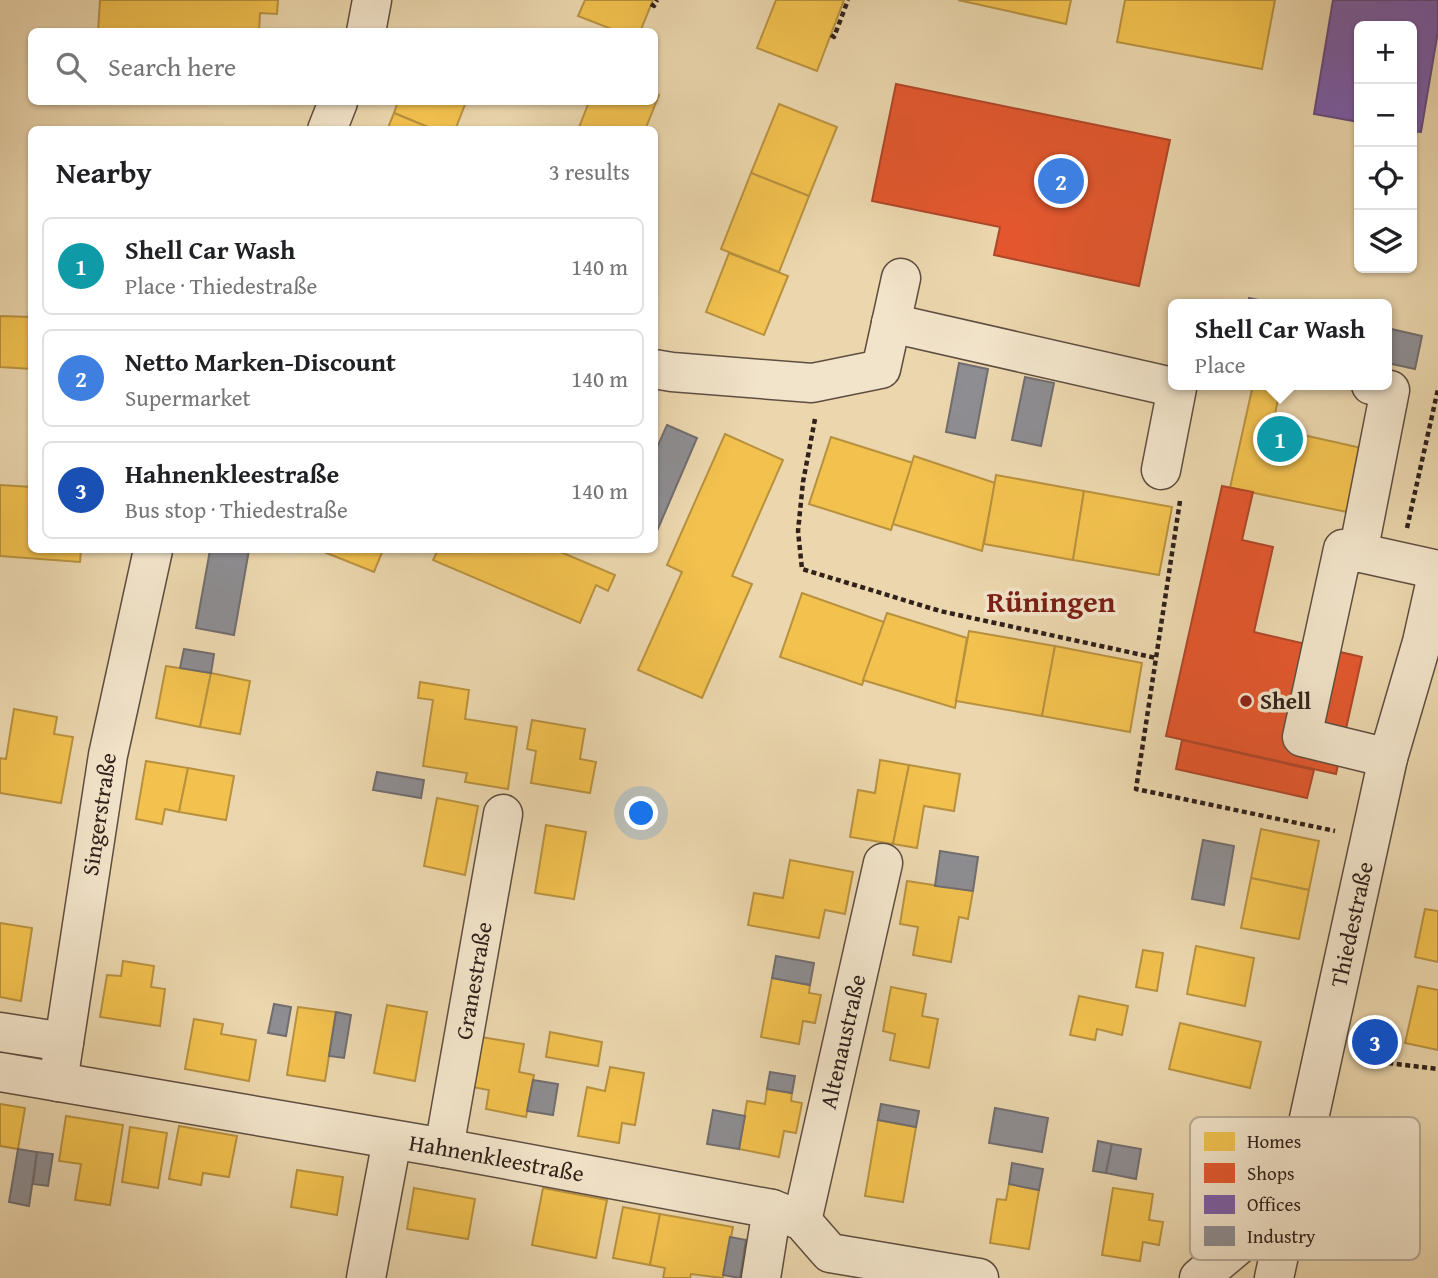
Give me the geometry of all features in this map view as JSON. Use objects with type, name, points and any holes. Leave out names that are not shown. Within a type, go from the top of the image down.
[{"type":"street","points":[[367,28],[372,0]]},
{"type":"street","points":[[329,126],[337,105]]},
{"type":"street","points":[[658,370],[812,383],[881,369],[901,278]]},
{"type":"street","points":[[891,323],[1168,386]]},
{"type":"street","points":[[1161,471],[1177,390]]},
{"type":"street","points":[[1358,552],[1390,390]]},
{"type":"street","points":[[1388,758],[1301,737],[1343,549],[1438,571]]},
{"type":"street","name":"Singerstraße","points":[[58,1082],[108,755],[152,553]]},
{"type":"street","name":"Thiedestraße","points":[[1309,1117],[1388,758],[1422,642],[1438,571]]},
{"type":"street","name":"Granestraße","points":[[444,1148],[503,814]]},
{"type":"street","name":"Altenaustraße","points":[[761,1278],[787,1215],[883,863]]},
{"type":"street","points":[[0,1032],[64,1042]]},
{"type":"street","name":"Hahnenkleestraße","points":[[0,1072],[444,1148],[787,1215]]},
{"type":"street","points":[[366,1278],[392,1140]]},
{"type":"street","points":[[787,1215],[830,1253],[979,1278]]},
{"type":"street","points":[[1199,1278],[1220,1260]]},
{"type":"street","name":"Thiedestraße","points":[[1274,1278],[1278,1260]]},
{"type":"path","points":[[651,4],[654,6],[657,0]]},
{"type":"path","points":[[831,35],[834,37],[848,0]]},
{"type":"path","points":[[812,383],[818,399],[803,482],[798,531],[802,569],[940,611],[1156,658]]},
{"type":"path","points":[[1161,471],[1180,501],[1136,789],[1341,832]]},
{"type":"path","points":[[1363,1060],[1438,1069]]},
{"type":"building: Homes","points":[[100,0],[278,0],[277,14],[260,13],[259,28],[98,28]]},
{"type":"building: Homes","points":[[585,0],[653,0],[642,28],[609,28],[578,16]]},
{"type":"building: Homes","points":[[776,0],[844,0],[817,71],[757,48]]},
{"type":"building: Homes","points":[[958,0],[1071,0],[1066,24]]},
{"type":"building: Homes","points":[[1125,0],[1275,0],[1262,69],[1117,42]]},
{"type":"building: Homes","points":[[779,104],[837,127],[809,196],[751,173]]},
{"type":"building: Homes","points":[[397,105],[465,105],[457,126],[425,126],[394,113]]},
{"type":"building: Homes","points":[[588,105],[655,105],[647,126],[580,126]]},
{"type":"building: Homes","points":[[394,113],[425,126],[389,126]]},
{"type":"building: Homes","points":[[751,173],[809,196],[779,272],[721,249]]},
{"type":"building: Homes","points":[[729,253],[788,276],[764,335],[706,312]]},
{"type":"building: Homes","points":[[0,316],[28,317],[28,369],[0,367]]},
{"type":"building: Homes","points":[[1252,390],[1280,390],[1272,428],[1366,449],[1352,513],[1230,488]]},
{"type":"building: Homes","points":[[725,434],[783,460],[732,576],[752,584],[702,698],[638,670],[682,572],[667,565]]},
{"type":"building: Homes","points":[[831,437],[913,463],[891,530],[809,504]]},
{"type":"building: Homes","points":[[914,456],[995,483],[982,551],[893,524]]},
{"type":"building: Homes","points":[[996,475],[1084,491],[1073,560],[984,544]]},
{"type":"building: Homes","points":[[0,485],[28,487],[28,553],[81,553],[80,562],[0,556]]},
{"type":"building: Homes","points":[[1084,491],[1172,507],[1159,575],[1073,560]]},
{"type":"building: Homes","points":[[326,553],[382,553],[374,572]]},
{"type":"building: Homes","points":[[436,553],[563,553],[615,575],[608,591],[596,585],[580,623],[433,560]]},
{"type":"building: Homes","points":[[802,593],[884,622],[862,685],[780,657]]},
{"type":"building: Homes","points":[[887,613],[967,638],[955,708],[863,680]]},
{"type":"building: Homes","points":[[969,631],[1055,646],[1042,716],[956,701]]},
{"type":"building: Homes","points":[[1055,646],[1142,663],[1130,732],[1042,716]]},
{"type":"building: Homes","points":[[166,666],[211,673],[200,727],[156,718]]},
{"type":"building: Homes","points":[[211,673],[250,681],[240,734],[200,727]]},
{"type":"building: Homes","points":[[420,682],[469,690],[465,719],[517,727],[508,789],[465,782],[467,773],[423,766],[433,700],[418,698]]},
{"type":"building: Homes","points":[[14,709],[57,717],[54,734],[73,737],[61,803],[0,793],[0,758],[6,759]]},
{"type":"building: Homes","points":[[532,720],[585,729],[580,759],[596,762],[590,793],[531,783],[536,751],[527,749]]},
{"type":"building: Homes","points":[[880,760],[909,765],[893,844],[850,837],[858,790],[875,793]]},
{"type":"building: Homes","points":[[146,761],[188,768],[179,812],[165,809],[162,824],[136,819]]},
{"type":"building: Homes","points":[[909,765],[960,774],[954,811],[924,806],[917,848],[893,844]]},
{"type":"building: Homes","points":[[188,768],[234,776],[226,820],[179,812]]},
{"type":"building: Homes","points":[[437,798],[478,806],[465,875],[424,866]]},
{"type":"building: Homes","points":[[546,825],[586,832],[574,899],[535,893]]},
{"type":"building: Homes","points":[[1261,829],[1319,841],[1309,890],[1251,878]]},
{"type":"building: Homes","points":[[790,860],[853,872],[845,914],[825,910],[819,938],[748,925],[754,893],[783,898]]},
{"type":"building: Homes","points":[[1251,878],[1309,890],[1299,939],[1241,928]]},
{"type":"building: Homes","points":[[907,881],[973,891],[968,919],[959,917],[951,962],[913,955],[918,927],[900,924]]},
{"type":"building: Homes","points":[[1425,909],[1438,911],[1438,962],[1415,957]]},
{"type":"building: Homes","points":[[0,923],[32,928],[21,1001],[0,997]]},
{"type":"building: Homes","points":[[1196,946],[1254,958],[1245,1006],[1187,994]]},
{"type":"building: Homes","points":[[1143,950],[1163,953],[1157,991],[1136,987]]},
{"type":"building: Homes","points":[[123,961],[154,966],[151,987],[165,989],[160,1026],[100,1017],[107,975],[121,976]]},
{"type":"building: Homes","points":[[772,978],[810,985],[809,993],[821,995],[815,1023],[803,1021],[799,1044],[761,1037]]},
{"type":"building: Homes","points":[[1418,986],[1438,990],[1438,1050],[1405,1043]]},
{"type":"building: Homes","points":[[891,987],[926,994],[922,1016],[938,1019],[929,1068],[890,1060],[895,1034],[883,1031]]},
{"type":"building: Homes","points":[[1079,996],[1128,1006],[1122,1035],[1097,1029],[1095,1040],[1070,1035]]},
{"type":"building: Homes","points":[[387,1005],[427,1012],[415,1081],[374,1073]]},
{"type":"building: Homes","points":[[298,1007],[336,1012],[325,1081],[287,1075]]},
{"type":"building: Homes","points":[[194,1019],[223,1024],[221,1034],[256,1040],[249,1081],[185,1069]]},
{"type":"building: Homes","points":[[1180,1023],[1261,1042],[1250,1088],[1169,1069]]},
{"type":"building: Homes","points":[[550,1032],[602,1042],[598,1066],[546,1057]]},
{"type":"building: Homes","points":[[481,1037],[524,1044],[519,1072],[534,1075],[526,1117],[486,1109],[489,1090],[472,1087]]},
{"type":"building: Homes","points":[[610,1067],[644,1073],[635,1125],[622,1123],[619,1143],[578,1136],[587,1087],[605,1091]]},
{"type":"building: Homes","points":[[767,1089],[792,1093],[791,1101],[802,1103],[796,1133],[784,1131],[779,1157],[739,1149],[747,1101],[765,1104]]},
{"type":"building: Homes","points":[[0,1104],[25,1108],[18,1149],[0,1146]]},
{"type":"building: Homes","points":[[66,1116],[123,1125],[110,1205],[75,1200],[81,1164],[59,1161]]},
{"type":"building: Homes","points":[[878,1120],[916,1127],[903,1202],[865,1196]]},
{"type":"building: Homes","points":[[179,1126],[237,1136],[229,1177],[203,1173],[201,1185],[169,1179]]},
{"type":"building: Homes","points":[[130,1127],[167,1133],[158,1188],[122,1182]]},
{"type":"building: Homes","points":[[297,1170],[343,1177],[337,1215],[291,1207]]},
{"type":"building: Homes","points":[[1009,1184],[1039,1190],[1029,1249],[990,1243],[997,1199],[1006,1200]]},
{"type":"building: Homes","points":[[414,1188],[475,1199],[468,1239],[407,1229]]},
{"type":"building: Homes","points":[[543,1188],[607,1200],[596,1258],[532,1245]]},
{"type":"building: Homes","points":[[1113,1188],[1153,1194],[1149,1220],[1163,1222],[1159,1245],[1143,1242],[1140,1261],[1102,1255]]},
{"type":"building: Homes","points":[[623,1207],[660,1214],[650,1265],[613,1258]]},
{"type":"building: Homes","points":[[660,1214],[733,1227],[723,1278],[691,1274],[690,1278],[663,1278],[665,1268],[650,1265]]},
{"type":"building: Shops","points":[[896,84],[1170,140],[1139,286],[994,255],[1000,227],[872,201]]},
{"type":"building: Shops","points":[[1222,486],[1253,492],[1242,540],[1273,547],[1254,632],[1362,657],[1336,774],[1166,736]]},
{"type":"building: Shops","points":[[1182,740],[1314,770],[1307,798],[1176,769]]},
{"type":"building: Offices","points":[[1333,0],[1438,0],[1438,31],[1421,132],[1417,132],[1417,21],[1354,21],[1354,121],[1314,114]]},
{"type":"building: Industry","points":[[1392,329],[1422,336],[1415,369],[1392,364]]},
{"type":"building: Industry","points":[[959,363],[988,369],[975,438],[946,432]]},
{"type":"building: Industry","points":[[1025,377],[1054,383],[1041,446],[1012,440]]},
{"type":"building: Industry","points":[[667,425],[697,438],[658,529],[658,445]]},
{"type":"building: Industry","points":[[209,553],[248,553],[234,635],[196,628]]},
{"type":"building: Industry","points":[[184,649],[214,654],[211,673],[180,668]]},
{"type":"building: Industry","points":[[377,772],[424,780],[421,798],[373,790]]},
{"type":"building: Industry","points":[[1203,840],[1234,846],[1224,905],[1192,899]]},
{"type":"building: Industry","points":[[940,851],[978,857],[973,891],[935,886]]},
{"type":"building: Industry","points":[[776,956],[814,963],[810,985],[772,978]]},
{"type":"building: Industry","points":[[274,1004],[291,1007],[286,1036],[268,1033]]},
{"type":"building: Industry","points":[[336,1012],[351,1015],[344,1058],[329,1056]]},
{"type":"building: Industry","points":[[770,1072],[795,1076],[792,1093],[767,1089]]},
{"type":"building: Industry","points":[[533,1080],[558,1084],[553,1115],[527,1111]]},
{"type":"building: Industry","points":[[881,1104],[919,1111],[916,1127],[878,1120]]},
{"type":"building: Industry","points":[[995,1108],[1048,1118],[1042,1152],[989,1143]]},
{"type":"building: Industry","points":[[713,1110],[745,1116],[739,1149],[707,1144]]},
{"type":"building: Industry","points":[[1098,1141],[1112,1144],[1106,1173],[1093,1171]]},
{"type":"building: Industry","points":[[1112,1144],[1141,1149],[1136,1179],[1106,1173]]},
{"type":"building: Industry","points":[[18,1149],[37,1152],[29,1206],[9,1202]]},
{"type":"building: Industry","points":[[37,1152],[53,1154],[48,1186],[33,1184]]},
{"type":"building: Industry","points":[[1012,1163],[1043,1169],[1039,1190],[1009,1184]]},
{"type":"building: Industry","points":[[730,1237],[746,1240],[740,1278],[723,1275]]},
{"type":"place","name":"Netto Marken-Discount","points":[[1061,181]]},
{"type":"place","name":"Shell Car Wash","points":[[1280,439]]},
{"type":"place","name":"Shell","points":[[1246,701]]},
{"type":"place","name":"Hahnenkleestraße","points":[[1375,1042]]},
{"type":"district","name":"Rüningen","points":[[1051,602]]}]
